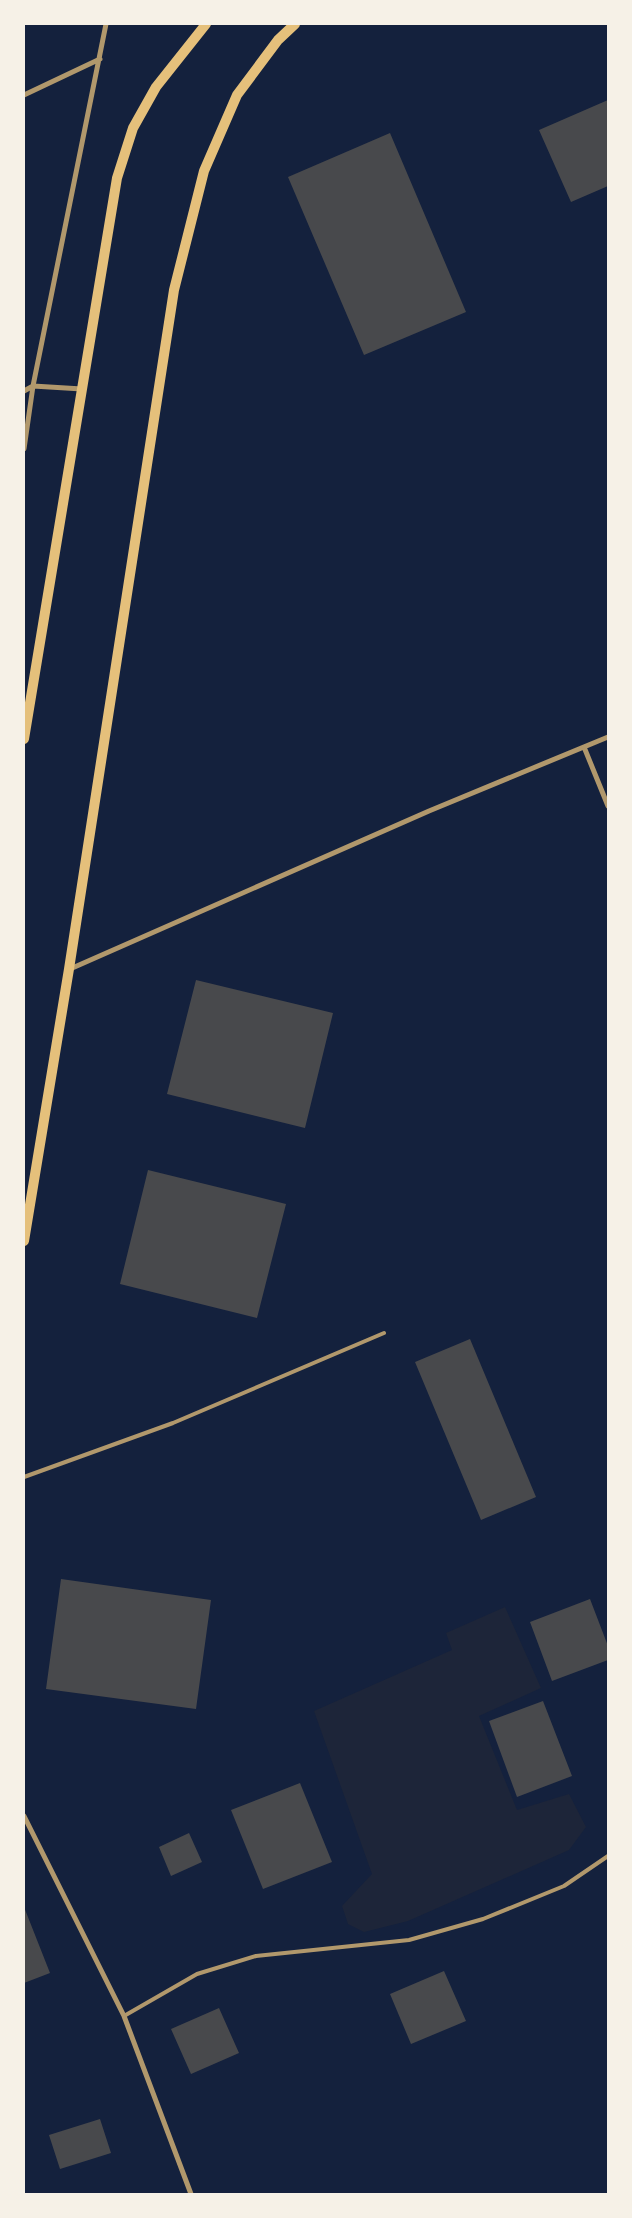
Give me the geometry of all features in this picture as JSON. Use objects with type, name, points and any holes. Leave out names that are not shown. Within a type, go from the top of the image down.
[{"type":"main road","points":[[24,739],[117,178],[133,128],[156,87],[206,24]]},
{"type":"main road","points":[[24,1241],[69,969],[174,290],[204,171],[237,95],[278,40],[295,24]]},
{"type":"street","points":[[24,449],[33,386],[106,24]]},
{"type":"street","points":[[24,95],[100,59]]},
{"type":"street","points":[[24,391],[33,386],[82,389]]},
{"type":"street","points":[[69,969],[429,811],[608,737]]},
{"type":"street","points":[[584,747],[608,806]]},
{"type":"street","points":[[24,1816],[124,2016],[191,2194]]},
{"type":"lane","points":[[24,1477],[173,1423],[384,1333]]},
{"type":"lane","points":[[124,2016],[197,1974],[256,1956],[409,1940],[483,1919],[564,1886],[608,1856]]},
{"type":"shaded area","points":[[505,1607],[541,1688],[479,1716],[517,1810],[569,1794],[586,1827],[569,1850],[408,1921],[364,1932],[348,1924],[342,1906],[372,1874],[314,1711],[452,1650],[446,1633]]},
{"type":"building","points":[[608,100],[608,186],[571,202],[539,130]]},
{"type":"building","points":[[390,133],[466,312],[364,355],[288,177]]},
{"type":"building","points":[[196,980],[333,1013],[305,1128],[167,1094]]},
{"type":"building","points":[[148,1170],[286,1204],[257,1318],[120,1284]]},
{"type":"building","points":[[470,1339],[536,1497],[481,1520],[415,1362]]},
{"type":"building","points":[[61,1579],[211,1600],[196,1709],[46,1689]]},
{"type":"building","points":[[590,1599],[608,1646],[608,1660],[552,1681],[530,1622]]},
{"type":"building","points":[[543,1701],[572,1776],[517,1797],[489,1721]]},
{"type":"building","points":[[300,1783],[332,1862],[263,1889],[231,1810]]},
{"type":"building","points":[[189,1833],[202,1862],[171,1876],[159,1847]]},
{"type":"building","points":[[24,1907],[50,1973],[24,1983]]},
{"type":"building","points":[[444,1971],[466,2021],[411,2044],[390,1994]]},
{"type":"building","points":[[219,2008],[239,2053],[191,2074],[171,2029]]},
{"type":"building","points":[[100,2119],[111,2153],[60,2169],[49,2135]]}]
